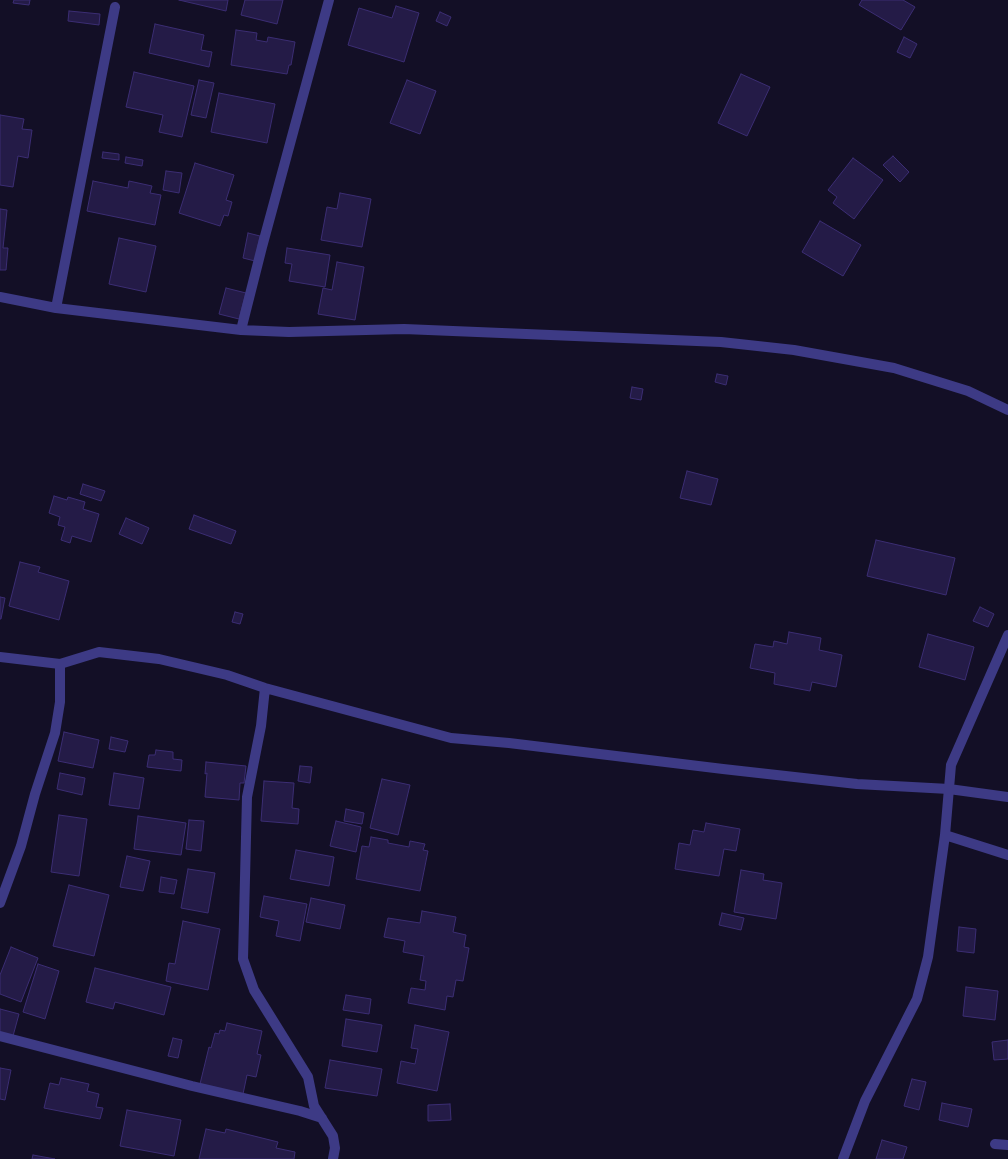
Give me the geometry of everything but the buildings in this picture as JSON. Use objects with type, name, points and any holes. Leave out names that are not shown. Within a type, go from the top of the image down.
[{"type":"street","points":[[241,330],[329,0]]},
{"type":"street","points":[[56,308],[115,7]]},
{"type":"street","points":[[0,297],[56,308],[241,330],[289,332],[404,329],[721,342],[794,350],[894,368],[968,391],[1008,410]]},
{"type":"street","points":[[843,1159],[865,1101],[917,999],[928,957],[945,836],[951,765],[1008,634]]},
{"type":"street","points":[[0,657],[60,664],[99,652],[106,652],[159,659],[227,675],[265,688],[451,738],[509,743],[857,784],[949,789],[1008,797]]},
{"type":"street","points":[[0,903],[21,846],[35,794],[56,733],[60,702],[60,664]]},
{"type":"street","points":[[265,688],[261,726],[246,797],[243,959],[254,990],[308,1076],[314,1106],[333,1136],[333,1159]]},
{"type":"street","points":[[945,836],[1008,855]]},
{"type":"street","points":[[0,1036],[192,1086],[300,1111],[322,1118]]},
{"type":"street","points":[[994,1144],[1008,1146]]}]
